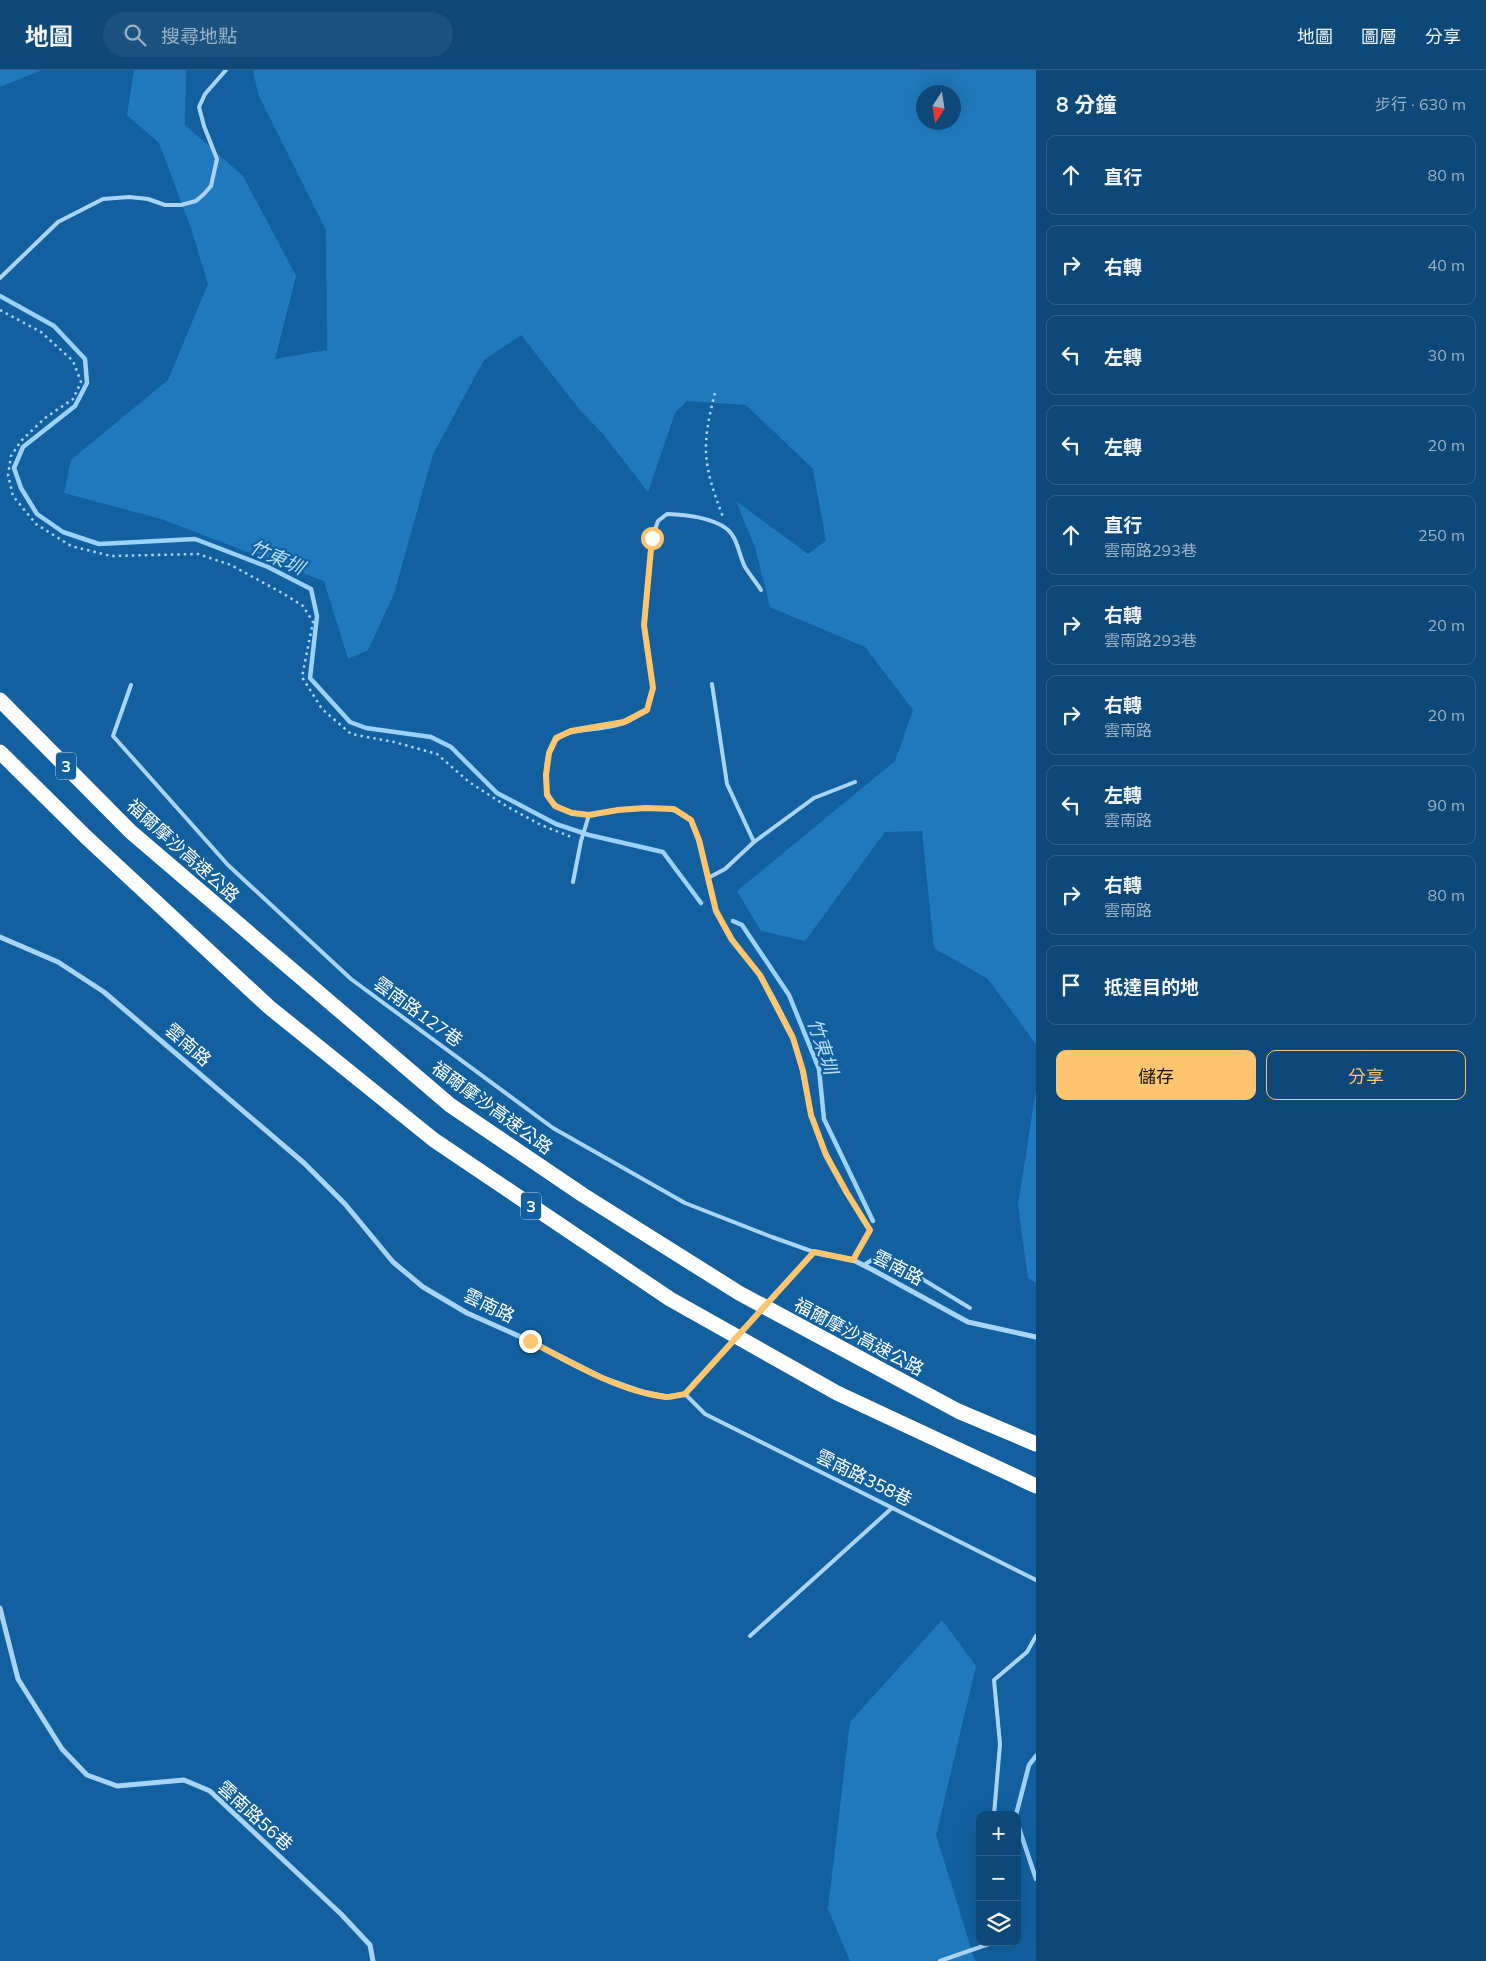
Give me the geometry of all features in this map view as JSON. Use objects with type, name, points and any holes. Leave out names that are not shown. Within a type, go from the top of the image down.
[{"type":"highway","name":"福爾摩沙高速公路","points":[[0,700],[132,832],[328,1003],[450,1105],[583,1195],[739,1293],[958,1411],[1036,1444]]},
{"type":"highway","name":"3","points":[[0,752],[86,837],[269,1007],[434,1140],[670,1299],[837,1393],[1036,1486]]},
{"type":"street","name":"雲南路","points":[[0,936],[58,962],[104,992],[304,1162],[346,1204],[393,1262],[423,1287],[467,1312],[603,1378],[642,1392],[667,1397],[685,1394]]},
{"type":"street","name":"雲南路","points":[[814,1252],[853,1260],[968,1322],[1036,1337]]},
{"type":"street","points":[[685,1394],[814,1252]]},
{"type":"street","name":"雲南路56巷","points":[[0,1608],[18,1680],[62,1749],[87,1775],[117,1786],[184,1780],[210,1791],[341,1914],[370,1946],[373,1961]]},
{"type":"lane","points":[[0,278],[58,222],[103,199],[129,197],[148,199],[165,205],[182,205],[196,201],[204,194],[211,186],[217,160],[199,107],[205,94],[226,70]]},
{"type":"lane","points":[[761,590],[745,567],[728,530],[711,521],[686,515],[667,514],[658,521],[652,538],[644,625],[653,688],[647,710],[624,722],[571,731],[556,738],[549,753],[546,775],[547,795],[555,806],[572,813],[589,815],[627,810],[674,809],[691,820],[699,840],[716,911],[728,933],[760,975],[793,1038],[803,1071],[811,1115],[826,1155],[870,1230],[853,1260]]},
{"type":"lane","points":[[712,684],[727,784],[754,842]]},
{"type":"lane","name":"雲南路127巷","points":[[131,686],[113,736],[228,865],[351,979],[553,1128],[685,1202],[772,1238],[814,1252]]},
{"type":"lane","points":[[708,878],[725,869],[754,842],[814,798],[855,782]]},
{"type":"lane","points":[[572,882],[589,815]]},
{"type":"lane","points":[[864,1266],[881,1254],[970,1308]]},
{"type":"lane","name":"雲南路358巷","points":[[685,1394],[705,1414],[1036,1580]]},
{"type":"lane","points":[[750,1636],[892,1508]]},
{"type":"lane","points":[[994,1811],[1000,1744],[994,1680],[1027,1652],[1036,1636]]},
{"type":"lane","points":[[940,1961],[983,1946]]},
{"type":"path","points":[[0,310],[41,332],[73,361],[81,382],[73,399],[45,418],[21,440],[11,456],[8,475],[13,496],[36,524],[72,546],[111,556],[198,554],[231,565],[284,594],[303,606],[313,622],[302,677],[322,708],[351,734],[394,742],[437,754],[469,782],[508,807],[541,825],[581,841]]},
{"type":"path","points":[[715,394],[707,423],[704,449],[708,476],[728,530]]},
{"type":"shaded area","points":[[0,70],[42,70],[0,87]]},
{"type":"shaded area","points":[[134,70],[186,70],[185,125],[243,176],[296,276],[275,359],[327,350],[326,230],[258,94],[253,70],[1036,70],[1036,1044],[988,979],[934,948],[922,831],[885,832],[805,941],[761,931],[737,891],[895,761],[913,710],[865,647],[770,607],[755,547],[736,501],[808,554],[826,541],[813,469],[746,405],[687,401],[675,413],[648,492],[521,335],[484,360],[433,454],[394,594],[368,650],[348,659],[324,581],[161,519],[64,493],[71,460],[168,380],[208,284],[192,231],[159,143],[127,115]]},
{"type":"shaded area","points":[[1036,1090],[1036,1283],[1028,1278],[1018,1205]]},
{"type":"shaded area","points":[[942,1620],[976,1666],[936,1835],[975,1961],[850,1961],[828,1909],[850,1722]]},
{"type":"waterway","name":"竹東圳","points":[[0,296],[54,326],[85,359],[87,383],[75,406],[23,447],[14,468],[21,488],[37,514],[63,532],[99,544],[195,539],[268,567],[311,589],[317,616],[310,678],[350,722],[366,728],[431,737],[451,747],[497,793],[556,824],[589,835],[663,852],[701,903]]},
{"type":"waterway","name":"竹東圳","points":[[733,921],[742,925],[789,995],[819,1069],[824,1119],[873,1221]]},
{"type":"waterway","name":"竹東圳","points":[[1017,1811],[1029,1765],[1036,1756]]},
{"type":"waterway","name":"竹東圳","points":[[1021,1834],[1036,1879]]},
{"type":"route","points":[[530,1341],[603,1378],[642,1392],[667,1397],[685,1394],[814,1252],[853,1260],[870,1230],[826,1155],[811,1115],[803,1071],[793,1038],[760,975],[732,940],[716,911],[699,840],[691,820],[674,809],[645,808],[589,815],[572,813],[555,806],[547,795],[546,775],[549,753],[556,738],[571,731],[624,722],[647,710],[653,688],[644,625],[652,538]]}]
